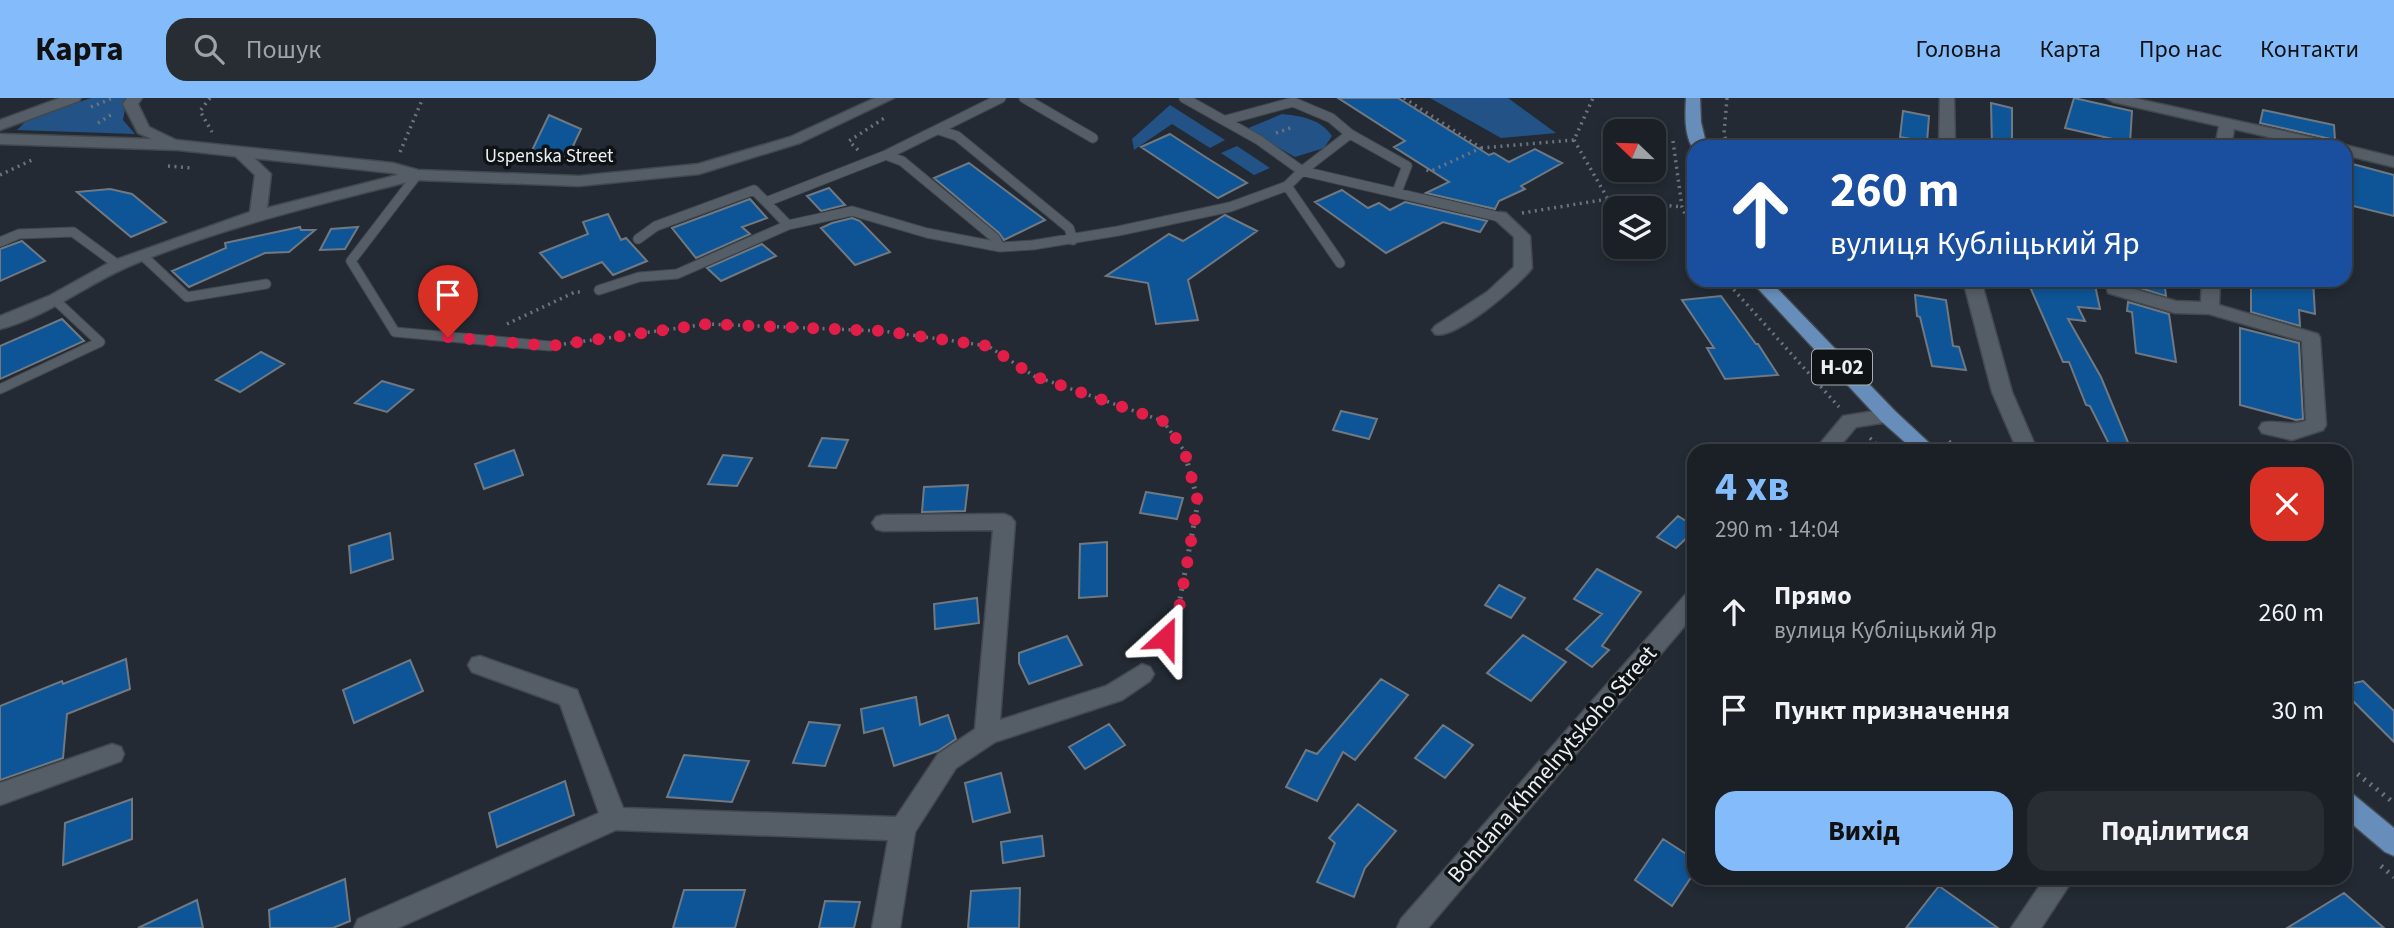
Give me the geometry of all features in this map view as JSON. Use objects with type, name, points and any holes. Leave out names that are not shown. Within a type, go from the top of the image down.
[{"type":"main road","points":[[1693,98],[1693,122],[1697,140]]},
{"type":"main road","name":"Н-02","points":[[1766,287],[1888,416],[1920,444]]},
{"type":"main road","points":[[2352,809],[2394,844]]},
{"type":"street","points":[[0,125],[74,98]]},
{"type":"street","points":[[135,98],[130,104],[143,130],[178,145]]},
{"type":"street","points":[[1947,98],[1947,140]]},
{"type":"street","points":[[2113,98],[2302,140]]},
{"type":"street","name":"Uspenska Street","points":[[0,139],[178,145],[241,154],[393,168],[417,175],[579,181],[699,169],[795,140],[889,105]]},
{"type":"street","points":[[2224,140],[2227,123]]},
{"type":"street","points":[[2352,152],[2394,162]]},
{"type":"street","points":[[241,154],[263,174],[258,215]]},
{"type":"street","points":[[0,323],[55,300],[142,254],[258,215],[417,175]]},
{"type":"street","points":[[1441,330],[1493,296],[1523,268],[1522,236],[1500,217]]},
{"type":"street","points":[[1974,287],[2002,392],[2025,444]]},
{"type":"street","points":[[2114,287],[2175,307],[2210,309],[2311,338],[2316,425],[2292,433],[2269,428]]},
{"type":"street","points":[[2210,309],[2211,287]]},
{"type":"street","points":[[1830,444],[1850,421],[1888,416]]},
{"type":"street","points":[[883,523],[1004,522],[987,734]]},
{"type":"street","name":"Bohdana Khmelnytskoho Street","points":[[1411,928],[1687,608]]},
{"type":"street","points":[[480,665],[569,696],[614,819]]},
{"type":"street","points":[[886,928],[903,829],[947,761],[987,734],[1114,693],[1142,674]]},
{"type":"street","points":[[0,794],[112,754]]},
{"type":"street","points":[[368,928],[614,819],[903,829]]},
{"type":"street","points":[[2025,928],[2056,885]]},
{"type":"lane","points":[[766,202],[886,155],[1001,98]]},
{"type":"lane","points":[[1024,98],[1093,138]]},
{"type":"lane","points":[[1184,98],[1259,140],[1302,171],[1500,217]]},
{"type":"lane","points":[[1226,120],[1293,102],[1331,118],[1350,134],[1407,166],[1397,192]]},
{"type":"lane","points":[[939,131],[957,136],[1069,228],[1073,240]]},
{"type":"lane","points":[[599,290],[639,277],[677,274],[788,225],[852,211],[927,233],[1000,247],[1073,240],[1230,207],[1265,196],[1287,186],[1350,134]]},
{"type":"lane","points":[[886,155],[902,161],[995,238],[1000,247]]},
{"type":"lane","points":[[417,175],[351,261],[396,332],[550,346]]},
{"type":"lane","points":[[1287,186],[1339,262]]},
{"type":"lane","points":[[638,239],[656,226],[754,190],[788,225]]},
{"type":"lane","points":[[0,242],[19,234],[73,232],[118,265]]},
{"type":"lane","points":[[142,254],[187,297],[266,284]]},
{"type":"lane","points":[[0,390],[100,342],[55,300]]},
{"type":"path","points":[[210,98],[200,111],[223,151]]},
{"type":"path","points":[[393,168],[423,98]]},
{"type":"path","points":[[1404,98],[1481,148]]},
{"type":"path","points":[[1574,139],[1593,98]]},
{"type":"path","points":[[1726,140],[1727,98]]},
{"type":"path","points":[[871,161],[849,141],[881,123],[889,105]]},
{"type":"path","points":[[1671,130],[1682,207],[1687,219]]},
{"type":"path","points":[[1407,166],[1431,171],[1481,148],[1574,139]]},
{"type":"path","points":[[1574,139],[1606,196]]},
{"type":"path","points":[[1500,217],[1603,200]]},
{"type":"path","points":[[1666,205],[1682,207]]},
{"type":"path","points":[[1731,287],[1850,421],[1875,444]]},
{"type":"path","points":[[474,339],[575,292],[599,290]]},
{"type":"path","points":[[550,346],[707,324],[883,331],[988,346],[1034,376],[1163,421],[1184,449],[1198,502],[1177,620],[1142,674]]},
{"type":"path","points":[[2352,770],[2394,803]]},
{"type":"shaded area","points":[[91,98],[127,98],[123,120],[135,134],[17,130],[27,120]]},
{"type":"shaded area","points":[[1430,98],[1508,98],[1556,133],[1501,138]]},
{"type":"shaded area","points":[[1170,105],[1225,140],[1210,148],[1172,124],[1134,150],[1132,139]]},
{"type":"shaded area","points":[[1282,114],[1316,122],[1332,136],[1324,148],[1295,157],[1246,129]]},
{"type":"shaded area","points":[[1237,146],[1270,168],[1254,175],[1221,153]]},
{"type":"building","points":[[1338,98],[1398,98],[1489,155],[1494,153],[1509,162],[1535,149],[1562,163],[1521,186],[1525,189],[1499,201],[1495,209],[1426,193],[1449,182],[1394,147],[1405,141]]},
{"type":"building","points":[[2074,98],[2132,111],[2130,140],[2117,140],[2065,128]]},
{"type":"building","points":[[1991,103],[2012,108],[2012,140],[1992,140]]},
{"type":"building","points":[[2263,110],[2334,125],[2335,140],[2260,123]]},
{"type":"building","points":[[1903,111],[1929,116],[1927,140],[1900,137]]},
{"type":"building","points":[[549,115],[581,129],[566,161],[526,163]]},
{"type":"building","points":[[1170,134],[1247,183],[1218,198],[1141,147]]},
{"type":"building","points":[[969,163],[1045,220],[1004,240],[934,178]]},
{"type":"building","points":[[2352,164],[2394,175],[2394,216],[2352,206]]},
{"type":"building","points":[[829,188],[845,205],[821,211],[807,196]]},
{"type":"building","points":[[110,189],[132,194],[166,222],[131,237],[77,192]]},
{"type":"building","points":[[1342,190],[1368,208],[1379,203],[1390,210],[1405,202],[1487,221],[1480,232],[1443,222],[1386,253],[1315,202]]},
{"type":"building","points":[[750,199],[767,218],[742,227],[750,234],[696,258],[672,228]]},
{"type":"building","points":[[608,214],[621,240],[626,238],[647,261],[613,275],[602,262],[562,278],[540,253],[588,234],[583,222]]},
{"type":"building","points":[[1225,215],[1257,231],[1188,280],[1198,320],[1156,324],[1148,283],[1106,276],[1169,234],[1183,241]]},
{"type":"building","points":[[852,218],[860,221],[890,252],[855,265],[821,228]]},
{"type":"building","points":[[300,227],[301,230],[315,230],[289,252],[265,253],[189,287],[172,271],[226,248],[225,243]]},
{"type":"building","points":[[358,227],[345,249],[320,250],[331,229]]},
{"type":"building","points":[[22,241],[45,261],[0,281],[0,249]]},
{"type":"building","points":[[762,244],[776,256],[721,281],[707,268]]},
{"type":"building","points":[[2030,287],[2095,287],[2100,309],[2078,307],[2085,321],[2068,319],[2101,377],[2129,444],[2109,444],[2090,406],[2086,405],[2069,362],[2063,362]]},
{"type":"building","points":[[2137,287],[2165,287],[2166,296]]},
{"type":"building","points":[[2251,287],[2313,287],[2315,314],[2299,310],[2300,326],[2251,312]]},
{"type":"building","points":[[1915,295],[1946,300],[1953,346],[1959,347],[1966,370],[1932,366],[1920,317],[1917,316]]},
{"type":"building","points":[[1721,296],[1778,375],[1725,379],[1707,348],[1714,348],[1682,300]]},
{"type":"building","points":[[2128,302],[2169,314],[2176,362],[2136,353],[2132,312],[2127,311]]},
{"type":"building","points":[[62,319],[84,341],[0,379],[0,346]]},
{"type":"building","points":[[2240,328],[2299,343],[2303,419],[2296,420],[2240,405]]},
{"type":"building","points":[[261,352],[284,364],[240,392],[216,380]]},
{"type":"building","points":[[382,381],[413,390],[387,412],[355,403]]},
{"type":"building","points":[[1341,411],[1377,419],[1369,439],[1333,430]]},
{"type":"building","points":[[822,438],[848,440],[836,468],[809,466]]},
{"type":"building","points":[[514,450],[523,475],[484,489],[475,464]]},
{"type":"building","points":[[723,455],[752,458],[737,486],[708,484]]},
{"type":"building","points":[[968,485],[965,511],[922,512],[924,487]]},
{"type":"building","points":[[1146,492],[1183,498],[1177,519],[1140,513]]},
{"type":"building","points":[[1678,516],[1687,522],[1687,538],[1676,548],[1657,537]]},
{"type":"building","points":[[390,533],[393,559],[351,573],[349,546]]},
{"type":"building","points":[[1107,542],[1107,596],[1079,598],[1080,544]]},
{"type":"building","points":[[1597,569],[1641,592],[1602,646],[1609,650],[1592,667],[1566,649],[1602,614],[1574,599]]},
{"type":"building","points":[[1499,585],[1525,598],[1511,618],[1485,605]]},
{"type":"building","points":[[977,598],[979,623],[935,629],[934,604]]},
{"type":"building","points":[[1523,635],[1566,662],[1531,701],[1487,673]]},
{"type":"building","points":[[1067,636],[1082,665],[1029,684],[1019,663],[1019,653]]},
{"type":"building","points":[[126,659],[130,689],[67,714],[63,758],[0,780],[0,706]]},
{"type":"building","points":[[410,660],[423,691],[354,723],[343,690]]},
{"type":"building","points":[[1381,679],[1408,695],[1355,760],[1343,752],[1317,801],[1286,787],[1306,750],[1317,754]]},
{"type":"building","points":[[2363,681],[2394,711],[2394,742],[2352,700],[2352,683]]},
{"type":"building","points":[[916,697],[920,725],[948,715],[956,739],[938,751],[894,766],[883,728],[864,733],[861,709]]},
{"type":"building","points":[[809,722],[840,725],[825,766],[793,763]]},
{"type":"building","points":[[1109,724],[1125,745],[1085,769],[1069,747]]},
{"type":"building","points":[[1443,725],[1473,745],[1445,778],[1415,758]]},
{"type":"building","points":[[684,755],[749,761],[732,802],[667,797]]},
{"type":"building","points":[[1001,773],[1010,812],[973,822],[965,783]]},
{"type":"building","points":[[565,781],[574,815],[497,847],[489,813]]},
{"type":"building","points":[[132,799],[132,839],[63,865],[65,823]]},
{"type":"building","points":[[1358,804],[1396,831],[1365,868],[1354,897],[1317,882],[1335,843],[1329,838]]},
{"type":"building","points":[[1042,836],[1044,856],[1003,863],[1001,842]]},
{"type":"building","points":[[1663,839],[1687,854],[1687,884],[1672,906],[1635,880]]},
{"type":"building","points":[[345,879],[350,921],[333,928],[270,928],[269,910]]},
{"type":"building","points":[[1939,886],[1998,928],[1906,928]]},
{"type":"building","points":[[1020,888],[1019,928],[968,928],[971,891]]},
{"type":"building","points":[[684,890],[745,890],[735,928],[673,928]]},
{"type":"building","points":[[2344,893],[2384,928],[2287,928]]},
{"type":"building","points":[[197,900],[203,928],[138,928]]},
{"type":"building","points":[[825,901],[860,902],[854,928],[819,928]]},
{"type":"route","points":[[448,337],[550,346],[707,324],[883,331],[988,346],[1034,376],[1163,421],[1184,449],[1198,502],[1177,620],[1165,638]]}]
